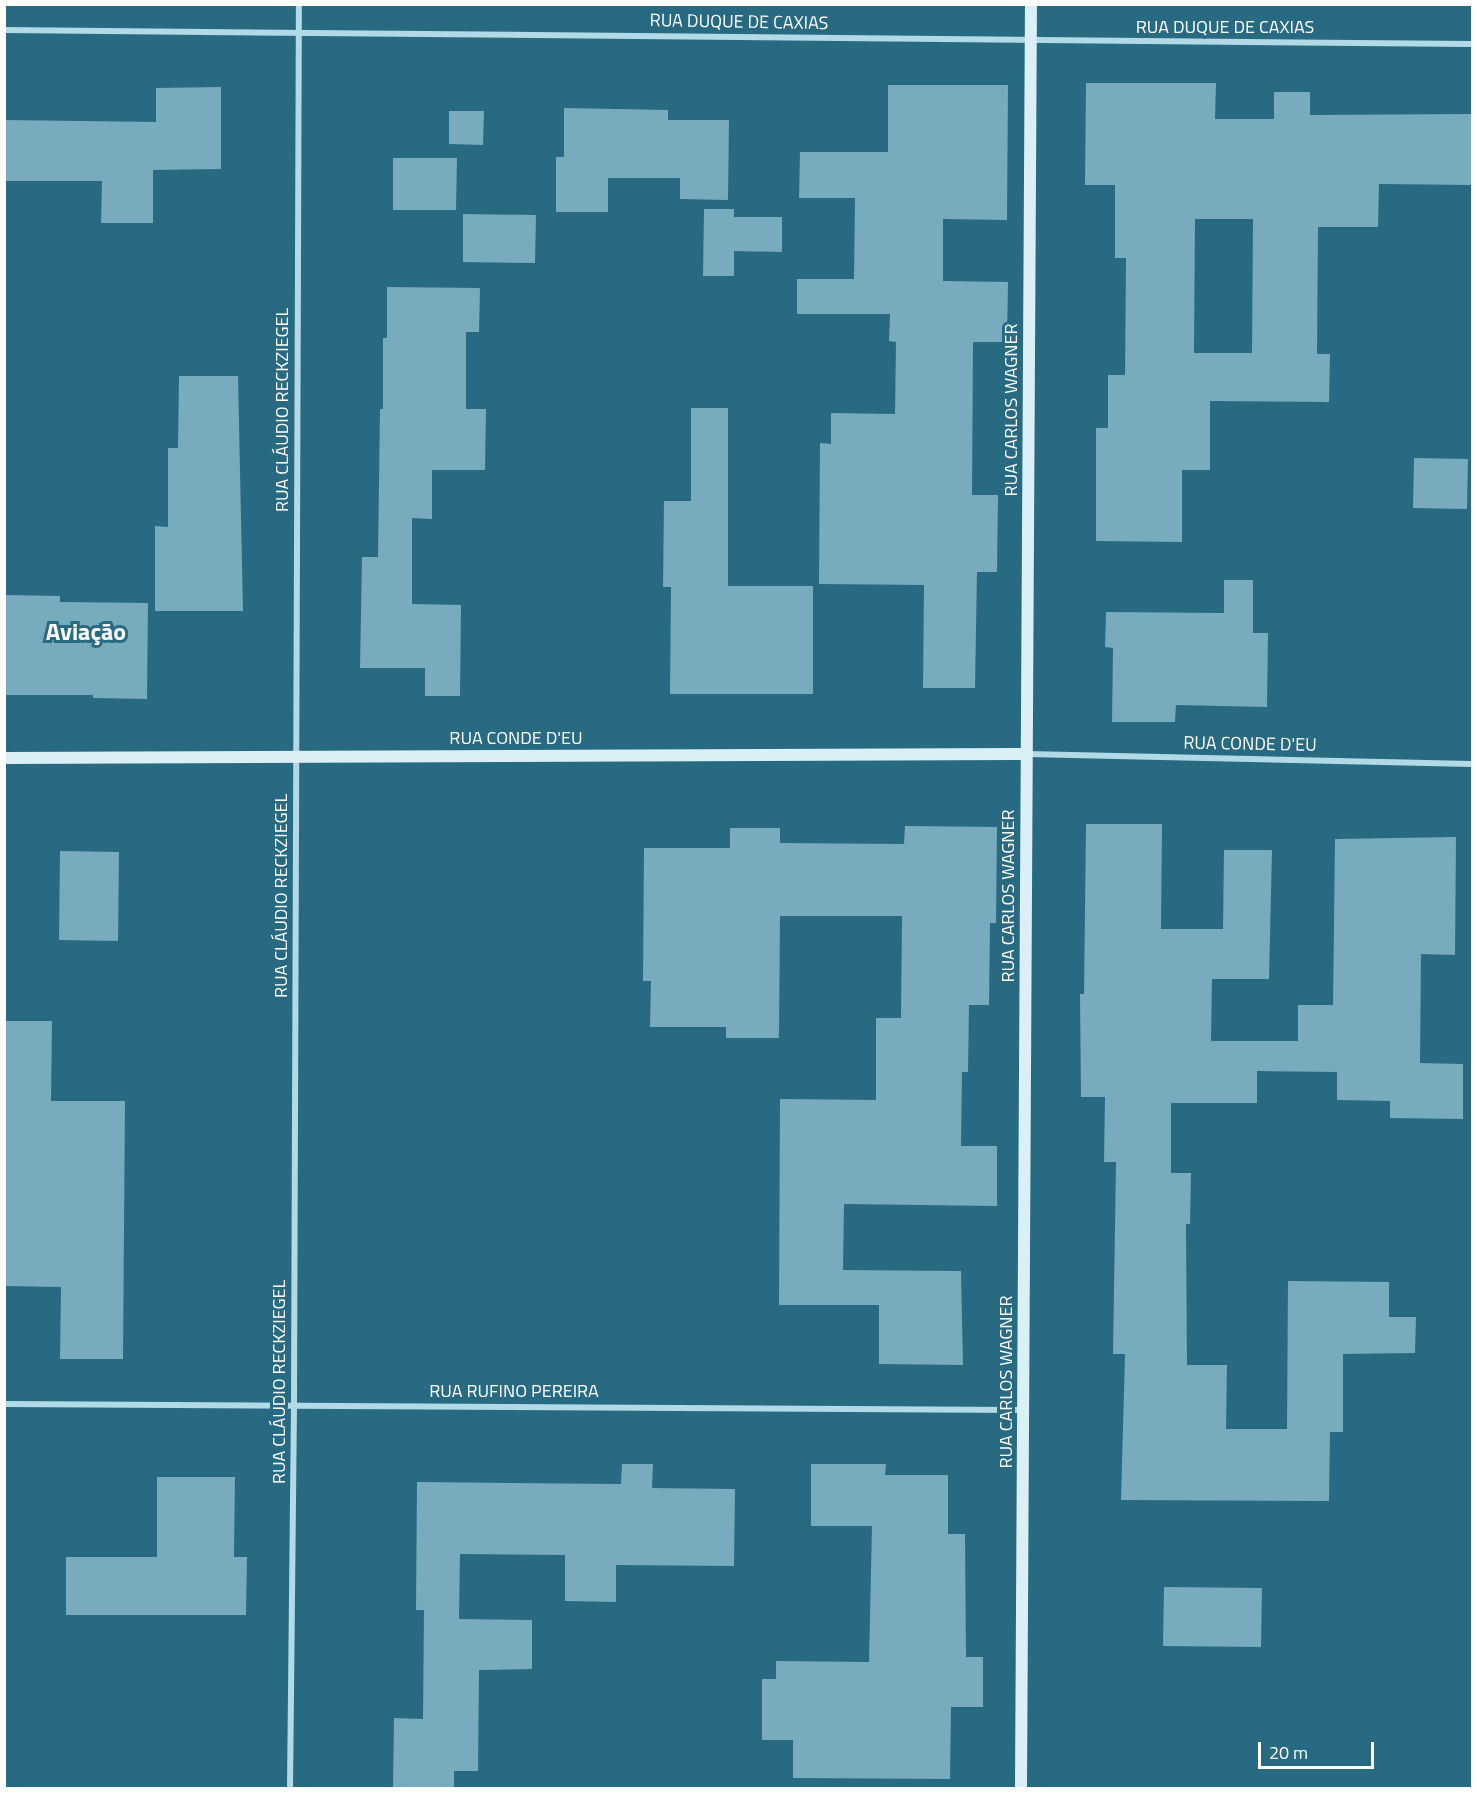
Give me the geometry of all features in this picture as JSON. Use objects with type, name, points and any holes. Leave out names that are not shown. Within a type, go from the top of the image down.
[{"type":"main road","name":"RUA CARLOS WAGNER","points":[[1022,1788],[1031,4]]},
{"type":"main road","name":"RUA CONDE D'EU","points":[[4,758],[1027,754]]},
{"type":"street","name":"RUA CLÁUDIO RECKZIEGEL","points":[[290,1788],[294,1404],[299,4]]},
{"type":"street","name":"RUA DUQUE DE CAXIAS","points":[[4,30],[1473,44]]},
{"type":"street","name":"RUA CONDE D'EU","points":[[1027,754],[1473,764]]},
{"type":"street","name":"RUA RUFINO PEREIRA","points":[[4,1404],[1024,1410]]},
{"type":"building","points":[[1086,83],[1216,83],[1215,119],[1274,119],[1274,92],[1310,92],[1310,115],[1472,114],[1471,185],[1379,184],[1378,227],[1318,227],[1317,354],[1330,354],[1329,402],[1210,401],[1210,470],[1182,470],[1182,542],[1096,541],[1096,428],[1108,428],[1108,375],[1125,375],[1126,258],[1115,258],[1115,185],[1085,185]],"holes":[[[1195,219],[1253,219],[1252,353],[1194,353]]]},
{"type":"building","points":[[888,85],[1008,85],[1007,220],[943,219],[943,281],[1008,282],[1007,342],[973,342],[972,495],[998,495],[997,572],[977,572],[975,688],[923,688],[924,585],[819,584],[820,443],[831,444],[831,413],[895,414],[896,342],[889,341],[890,314],[797,314],[797,279],[854,279],[855,198],[799,198],[800,152],[888,152]]},
{"type":"building","points":[[221,87],[221,169],[153,170],[153,223],[101,223],[102,181],[4,181],[4,120],[156,122],[156,88]]},
{"type":"building","points":[[564,108],[668,110],[668,120],[729,120],[728,200],[680,199],[680,178],[608,178],[608,212],[556,212],[556,157],[564,157]]},
{"type":"building","points":[[449,111],[484,111],[483,145],[449,144]]},
{"type":"building","points":[[393,158],[457,158],[456,210],[393,210]]},
{"type":"building","points":[[704,209],[734,209],[734,217],[782,217],[782,252],[734,251],[734,276],[703,276]]},
{"type":"building","points":[[463,214],[536,215],[535,263],[463,262]]},
{"type":"building","points":[[387,287],[480,288],[479,332],[466,332],[466,409],[486,409],[485,470],[432,470],[432,519],[412,518],[412,604],[461,605],[460,696],[425,696],[425,668],[360,668],[362,557],[378,557],[380,409],[383,409],[383,338],[387,338]]},
{"type":"building","points":[[179,376],[238,376],[243,611],[155,611],[155,526],[168,527],[168,448],[178,448]]},
{"type":"building","points":[[691,408],[728,408],[728,586],[813,586],[813,694],[670,694],[671,587],[663,587],[664,501],[691,501]]},
{"type":"building","points":[[1414,458],[1468,459],[1467,509],[1413,508]]},
{"type":"building","points":[[1224,580],[1253,580],[1253,633],[1268,633],[1267,707],[1176,705],[1175,722],[1112,722],[1113,648],[1105,647],[1106,612],[1224,613]]},
{"type":"building","points":[[4,595],[60,596],[60,602],[148,603],[147,699],[93,698],[93,695],[4,695]]},
{"type":"building","points":[[1086,824],[1162,824],[1161,929],[1223,929],[1224,850],[1272,850],[1269,979],[1212,979],[1211,1041],[1298,1041],[1298,1005],[1333,1005],[1335,839],[1456,837],[1455,955],[1421,954],[1420,1063],[1463,1064],[1463,1119],[1390,1118],[1390,1101],[1337,1100],[1337,1072],[1257,1071],[1257,1103],[1171,1103],[1171,1173],[1191,1173],[1190,1224],[1186,1224],[1187,1365],[1227,1365],[1226,1429],[1287,1429],[1288,1281],[1389,1282],[1389,1317],[1416,1317],[1415,1353],[1343,1354],[1343,1432],[1330,1432],[1329,1501],[1121,1500],[1125,1354],[1113,1354],[1116,1162],[1104,1162],[1105,1097],[1081,1097],[1080,994],[1084,994]]},
{"type":"building","points":[[905,826],[997,827],[996,923],[990,923],[989,1005],[969,1005],[968,1072],[962,1072],[961,1146],[997,1146],[997,1206],[844,1204],[843,1270],[961,1271],[963,1365],[879,1364],[879,1305],[779,1305],[780,1099],[876,1100],[876,1018],[901,1018],[902,916],[780,916],[779,1038],[726,1038],[726,1027],[650,1027],[651,981],[643,981],[644,848],[730,848],[730,828],[780,828],[780,843],[904,844]]},
{"type":"building","points":[[60,851],[119,852],[118,941],[59,940]]},
{"type":"building","points":[[4,1021],[52,1021],[51,1101],[125,1101],[123,1359],[60,1359],[61,1287],[4,1286]]},
{"type":"building","points":[[622,1464],[653,1464],[652,1488],[735,1489],[734,1566],[616,1565],[616,1602],[565,1601],[565,1555],[460,1554],[459,1619],[532,1620],[532,1669],[479,1670],[478,1771],[454,1771],[454,1788],[393,1788],[394,1718],[423,1719],[424,1610],[416,1610],[417,1482],[621,1484]]},
{"type":"building","points":[[811,1464],[886,1464],[885,1475],[948,1475],[948,1534],[965,1534],[966,1657],[983,1657],[983,1707],[951,1707],[950,1779],[793,1778],[793,1740],[762,1740],[762,1679],[776,1679],[776,1661],[869,1662],[872,1526],[811,1526]]},
{"type":"building","points":[[157,1477],[235,1477],[234,1557],[247,1557],[246,1615],[66,1615],[66,1557],[157,1557]]},
{"type":"building","points":[[1164,1587],[1262,1588],[1261,1647],[1163,1646]]},
{"type":"district","name":"Aviação","points":[[86,632]]}]
